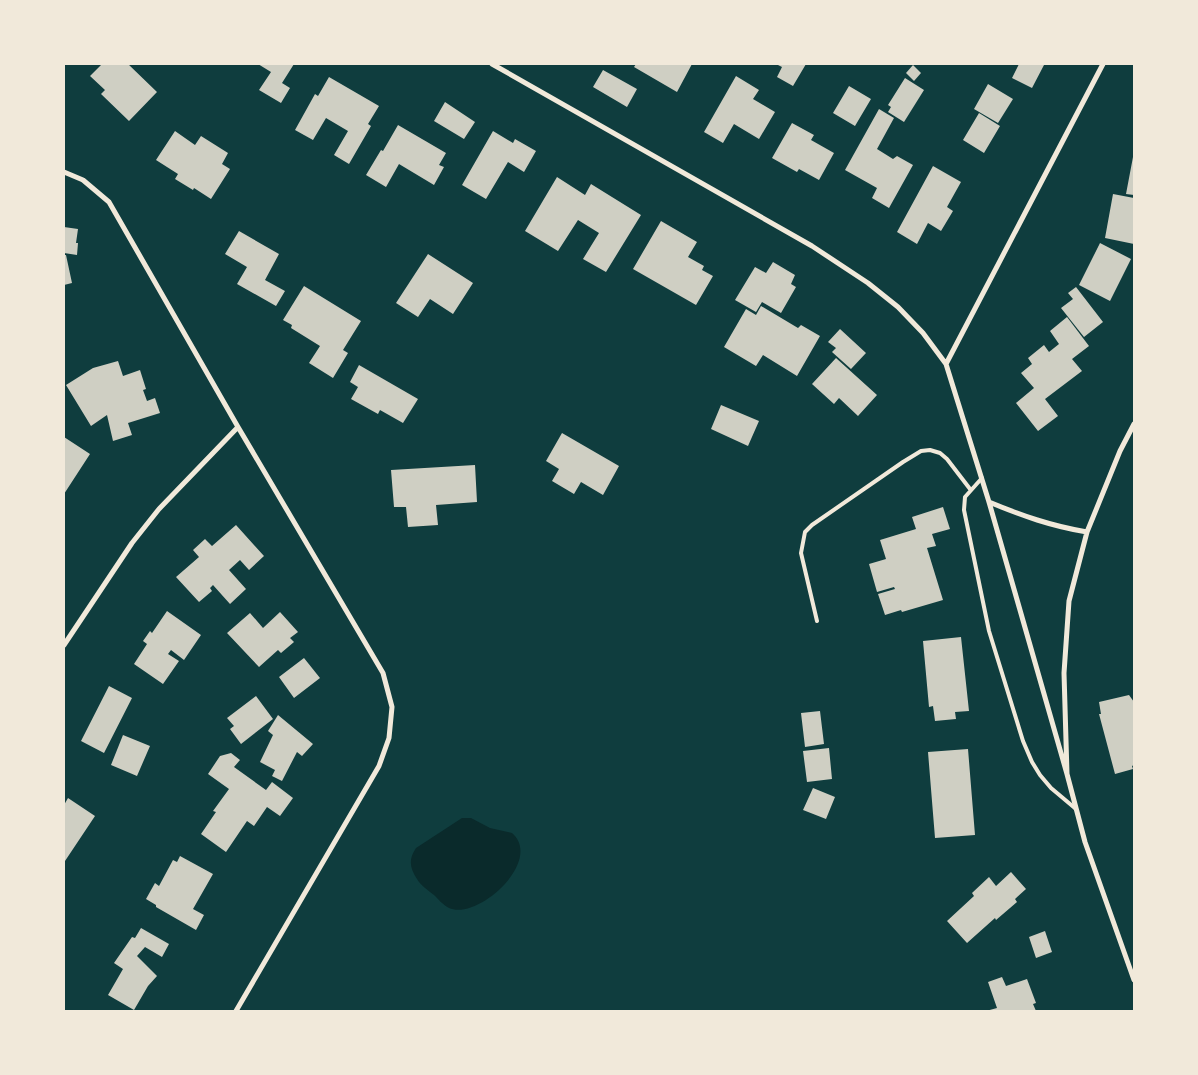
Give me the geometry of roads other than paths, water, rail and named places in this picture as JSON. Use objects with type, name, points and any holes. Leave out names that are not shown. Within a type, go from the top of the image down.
[{"type":"street","points":[[492,64],[812,246],[868,283],[898,307],[923,332],[946,364],[989,502],[1085,842],[1134,980]]},
{"type":"street","points":[[946,364],[1103,64]]},
{"type":"street","points":[[64,172],[83,180],[110,202],[238,427],[383,673],[392,707],[389,738],[378,766],[236,1011]]},
{"type":"street","points":[[1067,774],[1064,673],[1069,601],[1087,532],[1120,451],[1134,424]]},
{"type":"street","points":[[64,645],[132,543],[159,509],[238,427]]},
{"type":"street","points":[[989,502],[1027,518],[1050,525],[1087,532]]},
{"type":"lane","points":[[817,621],[801,552],[805,532],[812,525],[921,451],[930,450],[940,453],[947,459],[970,489]]},
{"type":"lane","points":[[982,478],[970,489],[965,497],[964,510],[989,630],[1023,740],[1032,762],[1051,788],[1076,809]]},
{"type":"water","points":[[462,818],[471,818],[490,828],[512,833],[520,845],[520,858],[514,872],[503,886],[475,906],[461,910],[447,907],[423,886],[411,868],[411,864],[416,848]]}]
